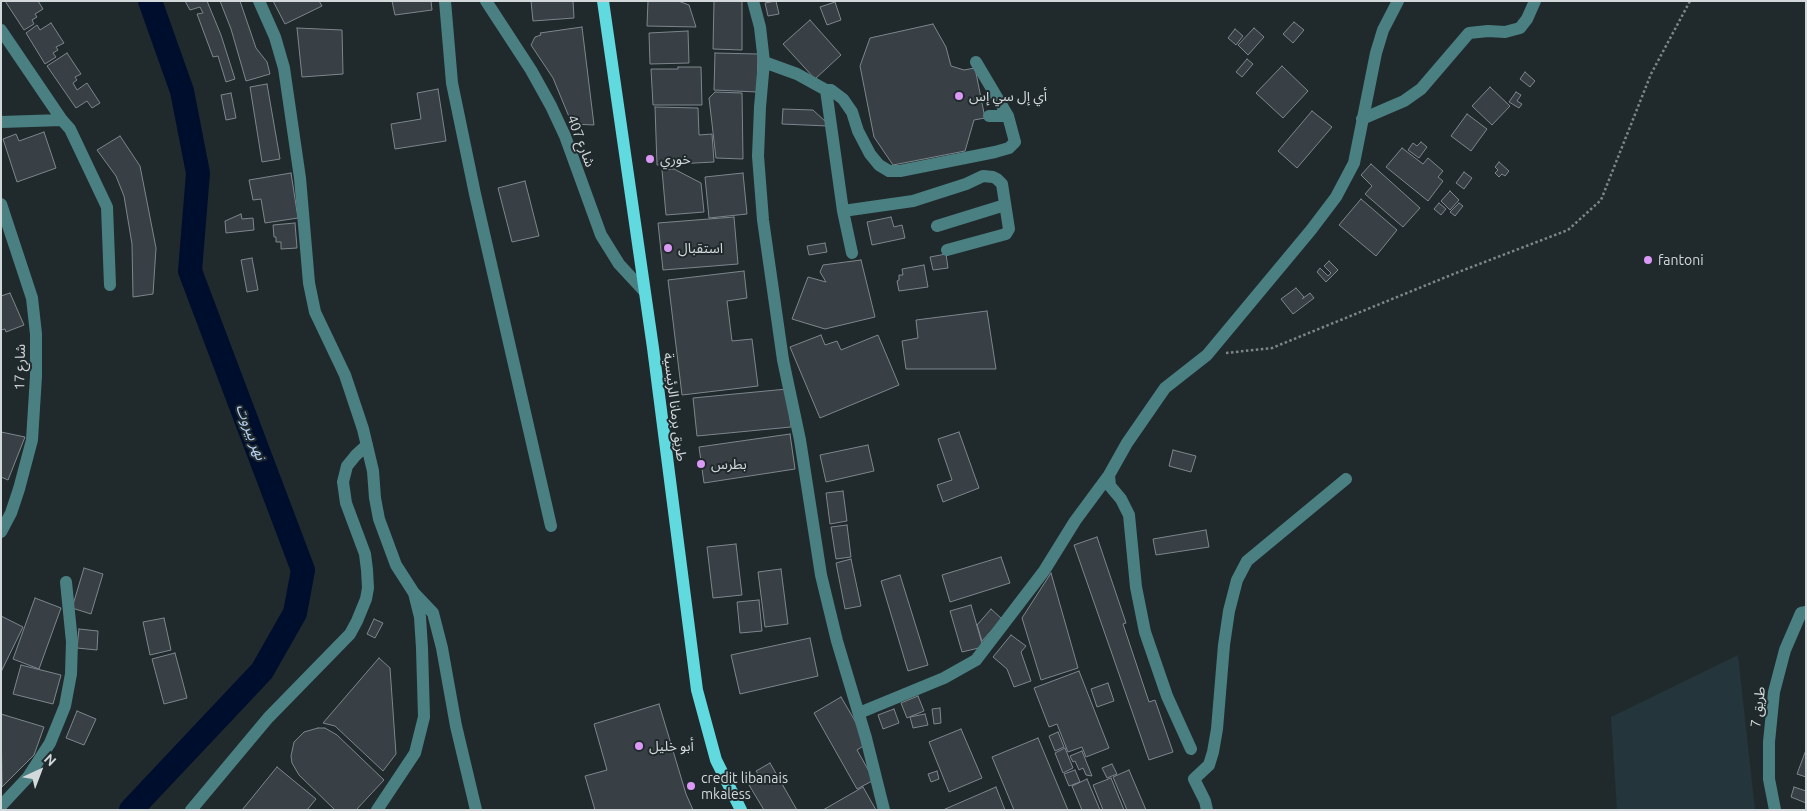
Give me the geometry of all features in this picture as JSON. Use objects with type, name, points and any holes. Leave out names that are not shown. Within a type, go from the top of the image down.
[{"type":"main road","name":"طريق برمانا الرئيسية","points":[[603,1],[697,690],[716,760],[740,810]]},
{"type":"street","points":[[259,1],[275,37],[284,68],[300,178],[315,312],[345,375],[363,429],[373,471],[379,519],[398,570],[414,593],[434,613],[456,726],[476,810]]},
{"type":"street","points":[[445,1],[452,83],[467,157],[551,526]]},
{"type":"street","name":"شارع 407","points":[[486,1],[531,70],[551,106],[565,136],[595,222],[605,243],[619,264],[644,291]]},
{"type":"street","points":[[753,1],[760,28],[764,62],[758,156],[763,220],[782,350],[800,440],[821,575],[837,641],[859,714],[884,810]]},
{"type":"street","points":[[859,714],[944,678],[976,660],[1044,571],[1075,521],[1109,475],[1127,443],[1165,388],[1207,355],[1312,230],[1336,197],[1354,163],[1376,53],[1383,30],[1398,1]]},
{"type":"street","points":[[1362,119],[1404,101],[1421,89],[1469,33],[1505,32],[1520,28],[1527,19],[1535,1]]},
{"type":"street","points":[[1,30],[74,137],[107,207],[110,285]]},
{"type":"street","points":[[764,62],[797,74],[826,90],[832,90],[843,99],[852,112],[858,131],[870,154],[879,165],[889,171],[1010,148],[1015,142],[1008,116],[976,62]]},
{"type":"street","points":[[826,90],[843,211],[852,253]]},
{"type":"street","points":[[989,116],[1008,116]]},
{"type":"street","points":[[1,122],[62,120]]},
{"type":"street","points":[[843,211],[913,201],[966,184],[983,176],[992,177],[1002,184],[1009,229],[1006,234],[947,250]]},
{"type":"street","name":"شارع 17","points":[[1,204],[32,298],[36,334],[36,376],[32,440],[11,513],[1,532]]},
{"type":"street","points":[[937,226],[1005,206]]},
{"type":"street","points":[[191,810],[268,718],[350,634],[357,620],[366,599],[368,588],[367,570],[365,554],[346,503],[343,482],[347,466],[367,445]]},
{"type":"street","points":[[1109,475],[1110,486],[1121,499],[1129,515],[1136,587],[1145,632],[1167,696],[1191,749]]},
{"type":"street","points":[[1206,810],[1205,801],[1194,779],[1209,765],[1213,752],[1217,729],[1224,645],[1229,611],[1237,580],[1247,561],[1346,479]]},
{"type":"street","points":[[1,806],[28,776],[50,743],[65,706],[71,674],[72,642],[66,582]]},
{"type":"street","points":[[377,810],[415,753],[424,718],[420,617],[414,593]]},
{"type":"street","name":"طريق 7","points":[[1775,810],[1769,779],[1769,742],[1774,692],[1785,650],[1803,612]]},
{"type":"path","points":[[1207,355],[1272,348],[1456,273],[1568,230],[1601,200],[1651,74],[1690,1]]},
{"type":"shaded area","points":[[1738,655],[1755,810],[1617,810],[1611,717]]},
{"type":"building","points":[[5,1],[38,1],[43,9],[35,14],[37,17],[32,20],[34,24],[24,30]]},
{"type":"building","points":[[185,1],[207,1],[221,35],[235,79],[226,82],[218,56],[213,57],[197,14],[203,13],[200,7],[190,10]]},
{"type":"building","points":[[220,1],[240,1],[256,48],[267,62],[270,74],[246,81],[231,29]]},
{"type":"building","points":[[273,1],[319,1],[322,6],[285,24]]},
{"type":"building","points":[[392,1],[431,1],[432,10],[395,15]]},
{"type":"building","points":[[531,1],[573,1],[574,18],[533,21]]},
{"type":"building","points":[[648,1],[678,1],[689,5],[696,27],[647,26]]},
{"type":"building","points":[[714,1],[742,1],[742,50],[713,49]]},
{"type":"building","points":[[776,1],[779,14],[768,16],[765,3]]},
{"type":"building","points":[[835,2],[841,20],[827,25],[820,7]]},
{"type":"building","points":[[810,20],[841,55],[815,79],[783,44]]},
{"type":"building","points":[[1294,22],[1304,30],[1293,43],[1283,34]]},
{"type":"building","points":[[51,23],[64,43],[56,47],[58,50],[53,53],[56,57],[45,64],[26,33],[37,25],[40,30]]},
{"type":"building","points":[[933,24],[946,47],[951,66],[964,70],[975,68],[985,118],[974,120],[965,151],[893,165],[874,137],[860,66],[870,38]]},
{"type":"building","points":[[582,27],[594,125],[572,124],[553,78],[531,45],[535,37],[541,35],[540,33]]},
{"type":"building","points":[[297,28],[342,30],[343,74],[302,77]]},
{"type":"building","points":[[1254,28],[1264,37],[1248,55],[1238,45]]},
{"type":"building","points":[[1235,29],[1243,36],[1236,45],[1228,38]]},
{"type":"building","points":[[688,31],[689,63],[650,64],[649,33]]},
{"type":"building","points":[[67,53],[81,74],[75,77],[77,80],[73,83],[77,90],[87,83],[100,103],[92,108],[87,101],[76,108],[47,66]]},
{"type":"building","points":[[715,53],[758,54],[757,92],[714,90]]},
{"type":"building","points":[[1247,59],[1253,64],[1242,77],[1236,72]]},
{"type":"building","points":[[1282,66],[1308,91],[1283,118],[1256,93]]},
{"type":"building","points":[[678,67],[701,67],[702,105],[653,105],[651,69],[678,69]]},
{"type":"building","points":[[1525,72],[1535,81],[1530,87],[1520,79]]},
{"type":"building","points":[[267,84],[280,159],[262,162],[250,87]]},
{"type":"building","points":[[1490,87],[1510,106],[1492,125],[1472,106]]},
{"type":"building","points":[[438,89],[446,141],[395,149],[391,124],[421,119],[417,93]]},
{"type":"building","points":[[715,92],[742,93],[743,159],[716,158],[709,98]]},
{"type":"building","points":[[1516,92],[1521,95],[1517,101],[1522,104],[1519,108],[1509,102]]},
{"type":"building","points":[[231,93],[236,118],[226,120],[221,95]]},
{"type":"building","points":[[655,107],[698,108],[699,135],[712,134],[714,162],[657,165]]},
{"type":"building","points":[[783,109],[813,110],[828,126],[782,124]]},
{"type":"building","points":[[1312,111],[1332,127],[1297,168],[1278,151]]},
{"type":"building","points":[[1467,114],[1487,129],[1471,151],[1451,136]]},
{"type":"building","points":[[44,132],[56,168],[17,182],[3,139],[16,134],[19,141]]},
{"type":"building","points":[[120,136],[140,166],[156,248],[153,294],[133,297],[132,244],[124,196],[116,176],[97,150]]},
{"type":"building","points":[[1421,142],[1427,147],[1419,158],[1408,150],[1413,143],[1417,146]]},
{"type":"building","points":[[1402,148],[1423,164],[1428,158],[1443,171],[1438,177],[1443,181],[1428,201],[1386,167]]},
{"type":"building","points":[[1499,162],[1509,171],[1505,176],[1502,174],[1499,177],[1495,173],[1498,170],[1495,167]]},
{"type":"building","points":[[1371,164],[1420,208],[1403,227],[1365,194],[1372,186],[1361,175]]},
{"type":"building","points":[[674,169],[701,183],[704,212],[666,215],[662,170]]},
{"type":"building","points":[[1464,172],[1472,178],[1464,189],[1456,183]]},
{"type":"building","points":[[291,173],[298,218],[265,223],[261,199],[253,200],[249,180]]},
{"type":"building","points":[[743,173],[747,214],[709,218],[705,177]]},
{"type":"building","points":[[525,181],[539,236],[512,242],[498,188]]},
{"type":"building","points":[[1450,191],[1459,200],[1450,210],[1441,201]]},
{"type":"building","points":[[1361,199],[1397,230],[1376,256],[1339,225]]},
{"type":"building","points":[[1439,203],[1446,209],[1441,215],[1434,209]]},
{"type":"building","points":[[1459,203],[1463,206],[1455,216],[1450,212]]},
{"type":"building","points":[[241,214],[242,219],[253,218],[254,230],[226,233],[225,221]]},
{"type":"building","points":[[734,217],[738,264],[663,270],[658,223]]},
{"type":"building","points":[[891,217],[894,227],[902,225],[905,238],[872,245],[867,222]]},
{"type":"building","points":[[295,223],[297,248],[281,249],[281,242],[276,242],[276,237],[274,237],[273,225]]},
{"type":"building","points":[[825,243],[827,252],[809,255],[807,246]]},
{"type":"building","points":[[946,254],[948,268],[933,270],[930,257]]},
{"type":"building","points":[[252,258],[258,290],[247,292],[241,260]]},
{"type":"building","points":[[861,260],[875,317],[825,329],[792,319],[808,277],[826,282],[820,272],[823,265]]},
{"type":"building","points":[[1329,261],[1338,270],[1326,282],[1317,272],[1320,268],[1328,276],[1331,273],[1324,266]]},
{"type":"building","points":[[924,265],[928,287],[899,291],[897,281],[899,280],[899,275],[903,275],[902,269]]},
{"type":"building","points":[[744,271],[747,298],[727,301],[732,341],[752,339],[758,386],[682,395],[668,280]]},
{"type":"building","points":[[1296,288],[1304,297],[1302,299],[1310,293],[1314,298],[1293,314],[1281,299]]},
{"type":"building","points":[[10,293],[24,325],[6,332],[5,329],[1,330],[1,296]]},
{"type":"building","points":[[987,311],[996,369],[906,369],[902,341],[918,338],[916,320]]},
{"type":"building","points":[[821,335],[825,345],[837,341],[841,350],[878,335],[899,385],[820,418],[790,347]]},
{"type":"building","points":[[787,389],[791,427],[697,436],[693,398]]},
{"type":"building","points":[[1,432],[25,437],[8,480],[1,477]]},
{"type":"building","points":[[959,432],[979,488],[943,502],[937,485],[952,480],[938,439]]},
{"type":"building","points":[[790,434],[795,469],[704,483],[699,447]]},
{"type":"building","points":[[868,445],[874,471],[826,482],[820,455]]},
{"type":"building","points":[[1173,450],[1196,456],[1191,472],[1169,466]]},
{"type":"building","points":[[843,491],[847,521],[830,524],[826,493]]},
{"type":"building","points":[[847,525],[851,557],[836,559],[831,527]]},
{"type":"building","points":[[1206,530],[1209,547],[1156,555],[1153,539]]},
{"type":"building","points":[[1097,537],[1126,623],[1123,624],[1149,702],[1155,700],[1173,752],[1149,760],[1074,545]]},
{"type":"building","points":[[736,544],[742,595],[713,598],[707,547]]},
{"type":"building","points":[[1001,557],[1010,583],[950,602],[942,575]]},
{"type":"building","points":[[851,559],[861,606],[845,609],[836,563]]},
{"type":"building","points":[[84,568],[103,574],[91,614],[72,608]]},
{"type":"building","points":[[781,569],[788,624],[765,627],[758,572]]},
{"type":"building","points":[[1051,573],[1078,668],[1041,680],[1022,618]]},
{"type":"building","points":[[900,575],[928,665],[908,671],[881,581]]},
{"type":"building","points":[[35,598],[61,608],[39,669],[13,659]]},
{"type":"building","points":[[759,600],[762,631],[740,633],[737,602]]},
{"type":"building","points":[[971,605],[983,647],[962,652],[950,611]]},
{"type":"building","points":[[991,609],[1002,619],[982,641],[977,625]]},
{"type":"building","points":[[1,616],[23,627],[1,672]]},
{"type":"building","points":[[164,618],[171,650],[150,655],[143,622]]},
{"type":"building","points":[[374,619],[383,623],[375,638],[367,634]]},
{"type":"building","points":[[79,629],[98,631],[97,650],[77,648]]},
{"type":"building","points":[[1011,635],[1026,646],[1021,652],[1031,681],[1014,687],[1007,669],[993,657]]},
{"type":"building","points":[[810,638],[818,676],[740,694],[731,655]]},
{"type":"building","points":[[175,653],[187,698],[164,704],[152,659]]},
{"type":"building","points":[[379,658],[390,668],[396,754],[383,771],[335,726],[323,723]]},
{"type":"building","points":[[21,665],[61,675],[53,704],[13,694]]},
{"type":"building","points":[[1079,671],[1109,748],[1086,757],[1082,747],[1068,752],[1057,724],[1049,727],[1034,688]]},
{"type":"building","points":[[1108,683],[1114,701],[1097,707],[1091,689]]},
{"type":"building","points":[[918,696],[924,711],[907,718],[901,703]]},
{"type":"building","points":[[841,697],[868,743],[857,750],[874,780],[857,789],[814,713]]},
{"type":"building","points":[[659,704],[686,794],[693,810],[595,810],[585,776],[607,770],[594,724]]},
{"type":"building","points":[[940,708],[941,723],[934,724],[932,709]]},
{"type":"building","points":[[894,709],[899,723],[883,729],[878,715]]},
{"type":"building","points":[[77,711],[96,719],[84,745],[66,738]]},
{"type":"building","points":[[1,714],[44,727],[34,755],[2,787]]},
{"type":"building","points":[[925,714],[928,725],[913,728],[910,717]]},
{"type":"building","points":[[325,728],[337,735],[384,780],[356,810],[335,810],[299,775],[292,763],[291,756],[294,742],[304,732]]},
{"type":"building","points":[[961,729],[982,778],[949,792],[929,742]]},
{"type":"building","points":[[1058,732],[1064,747],[1055,751],[1049,736]]},
{"type":"building","points":[[1038,738],[1068,810],[1014,810],[992,757]]},
{"type":"building","points":[[1065,748],[1073,768],[1063,773],[1055,753]]},
{"type":"building","points":[[1806,750],[1806,777],[1797,774]]},
{"type":"building","points":[[1082,751],[1092,776],[1086,775],[1083,768],[1079,770],[1075,761],[1073,762],[1070,756]]},
{"type":"building","points":[[770,763],[797,810],[764,810],[749,785],[761,778],[756,771]]},
{"type":"building","points":[[1112,764],[1117,774],[1107,778],[1102,768]]},
{"type":"building","points":[[277,767],[316,799],[307,810],[242,810]]},
{"type":"building","points":[[1075,770],[1080,782],[1069,786],[1064,774]]},
{"type":"building","points":[[1129,770],[1146,810],[1127,810],[1113,777]]},
{"type":"building","points":[[937,771],[939,779],[931,782],[928,774]]},
{"type":"building","points":[[1111,778],[1124,810],[1103,810],[1093,785]]},
{"type":"building","points":[[1087,779],[1100,810],[1082,810],[1072,786]]},
{"type":"building","points":[[863,787],[876,810],[823,810]]},
{"type":"building","points":[[996,787],[1005,810],[943,810]]},
{"type":"building","points":[[1794,787],[1806,791],[1806,803],[1791,797]]},
{"type":"waterway","name":"نهر بيروت","points":[[131,810],[262,671],[295,613],[303,570],[190,271],[198,173],[182,91],[150,1]]},
{"type":"place","name":"أي إل سي إس","points":[[959,96]]},
{"type":"place","name":"خوري","points":[[650,159]]},
{"type":"place","name":"استقبال","points":[[668,248]]},
{"type":"place","name":"fantoni","points":[[1648,260]]},
{"type":"place","name":"بطرس","points":[[701,464]]},
{"type":"place","name":"أبو خليل","points":[[639,746]]},
{"type":"place","name":"credit libanais mkaless","points":[[691,786]]}]
